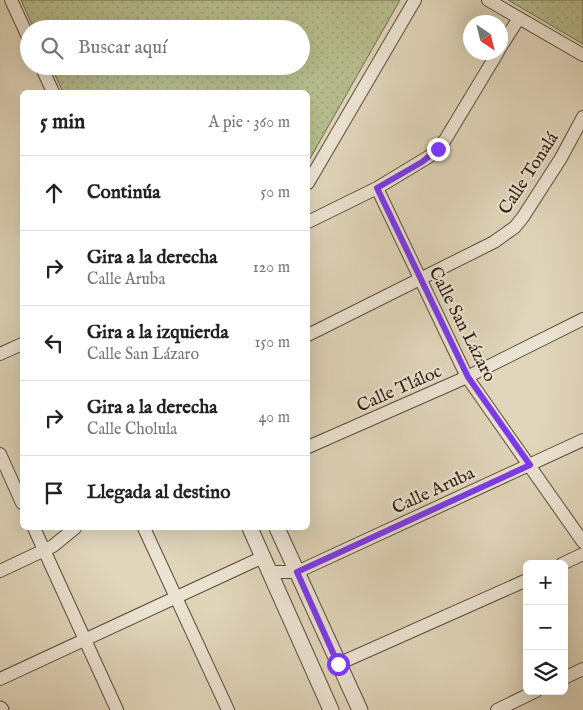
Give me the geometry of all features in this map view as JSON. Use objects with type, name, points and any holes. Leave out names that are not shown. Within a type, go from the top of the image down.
[{"type":"street","points":[[11,0],[20,20]]},
{"type":"street","points":[[310,180],[415,0]]},
{"type":"street","points":[[488,0],[583,55]]},
{"type":"street","points":[[508,35],[518,18]]},
{"type":"street","points":[[310,221],[377,188],[422,162],[438,149],[493,60]]},
{"type":"street","points":[[45,75],[52,90]]},
{"type":"street","name":"Calle Tonalá","points":[[310,334],[494,242],[515,227],[561,158],[583,117]]},
{"type":"street","name":"Calle San Lázaro","points":[[377,188],[468,377],[583,542]]},
{"type":"street","name":"Calle Tláloc","points":[[310,446],[468,377],[583,319]]},
{"type":"street","points":[[0,354],[20,345]]},
{"type":"street","name":"Calle Aruba","points":[[297,572],[583,440]]},
{"type":"street","points":[[0,454],[20,499]]},
{"type":"street","points":[[35,530],[117,710]]},
{"type":"street","points":[[0,571],[59,542],[73,530]]},
{"type":"street","points":[[145,530],[228,710]]},
{"type":"street","points":[[251,530],[331,710]]},
{"type":"street","points":[[278,530],[360,710]]},
{"type":"street","points":[[568,561],[583,554]]},
{"type":"street","points":[[0,679],[263,557]]},
{"type":"street","points":[[270,572],[297,572]]},
{"type":"street","points":[[338,664],[523,582]]},
{"type":"street","points":[[568,676],[583,669]]},
{"type":"street","points":[[496,710],[528,695]]},
{"type":"green space","points":[[21,0],[400,0],[310,158],[310,90],[62,90],[55,75],[310,75],[310,20],[30,20]]},
{"type":"green space","points":[[508,0],[583,0],[583,44]]},
{"type":"route","points":[[338,664],[297,572],[530,465],[468,377],[377,188],[422,162],[438,149]]}]
